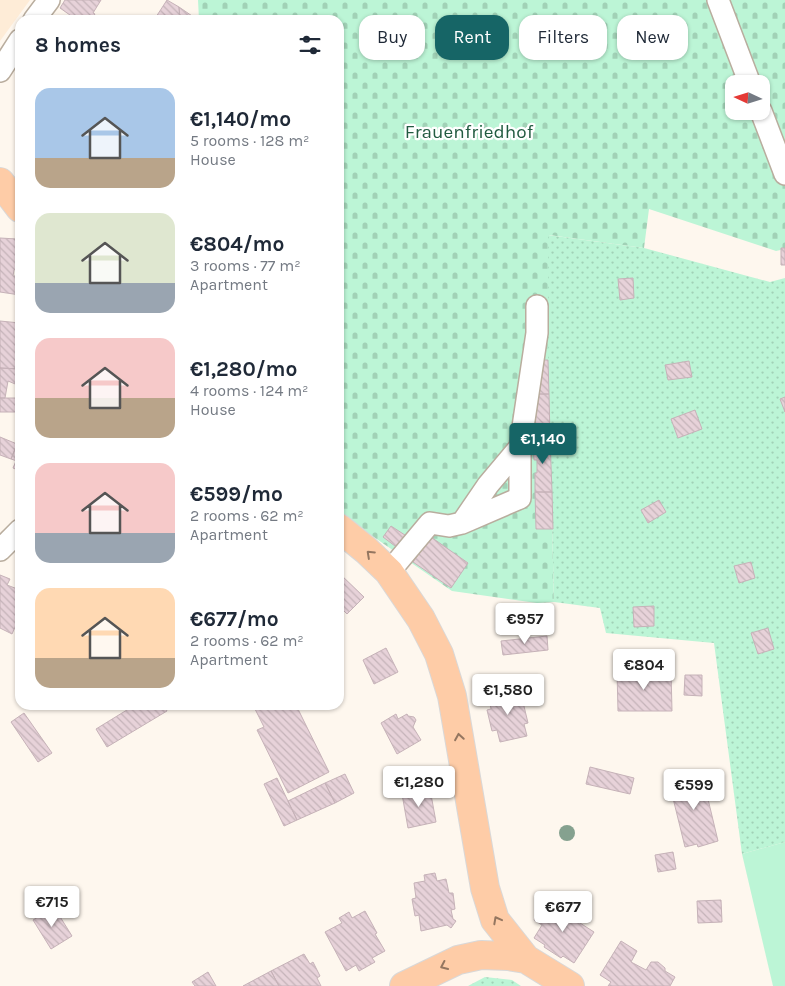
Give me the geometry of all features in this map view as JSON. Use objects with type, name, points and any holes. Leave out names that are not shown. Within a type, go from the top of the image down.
[{"type":"main road","points":[[0,182],[15,202]]},
{"type":"main road","points":[[344,532],[389,572],[421,619],[439,654],[452,696],[485,888],[495,920],[526,959],[570,986]]},
{"type":"main road","points":[[404,986],[446,965],[470,956],[495,955],[526,959]]},
{"type":"street","points":[[38,15],[49,0]]},
{"type":"street","points":[[718,0],[747,75]]},
{"type":"street","points":[[0,71],[15,48]]},
{"type":"street","points":[[764,120],[785,174]]},
{"type":"street","points":[[389,572],[430,522],[449,526],[462,523],[520,498],[520,447],[537,333],[537,306]]},
{"type":"street","points":[[462,523],[488,485],[520,447]]},
{"type":"street","points":[[0,550],[15,535]]},
{"type":"shaded area","points":[[0,0],[30,0],[19,15],[15,15],[15,20],[0,41]]},
{"type":"green space","name":"Frauenfriedhof","points":[[198,0],[785,0],[785,249],[776,251],[649,209],[644,248],[549,235],[548,365],[554,602],[537,603],[452,591],[344,516],[344,15],[199,15]]},
{"type":"green space","points":[[548,235],[644,248],[770,282],[785,278],[785,842],[742,854],[714,643],[606,633],[600,608],[554,602],[548,365]]},
{"type":"green space","points":[[785,842],[785,986],[773,986],[742,854]]},
{"type":"green space","points":[[485,977],[512,980],[521,986],[468,986]]},
{"type":"building","points":[[65,0],[101,0],[93,13],[94,15],[70,15],[60,8]]},
{"type":"building","points":[[167,0],[179,7],[180,15],[157,15]]},
{"type":"building","points":[[179,7],[191,15],[180,15]]},
{"type":"building","points":[[0,238],[15,239],[15,269],[13,276],[15,276],[15,294],[0,292]]},
{"type":"building","points":[[781,248],[785,248],[785,265],[781,265]]},
{"type":"building","points":[[633,278],[634,298],[620,300],[618,279]]},
{"type":"building","points":[[0,321],[15,322],[15,369],[0,368]]},
{"type":"building","points":[[538,360],[548,360],[549,394],[537,394]]},
{"type":"building","points":[[689,361],[692,377],[668,380],[665,365]]},
{"type":"building","points":[[0,368],[15,369],[15,384],[8,381],[5,398],[0,398]]},
{"type":"building","points":[[532,394],[549,394],[550,438],[533,438]]},
{"type":"building","points":[[785,397],[785,412],[780,399]]},
{"type":"building","points":[[0,398],[15,398],[15,412],[0,412]]},
{"type":"building","points":[[695,410],[702,429],[678,438],[671,419]]},
{"type":"building","points":[[0,437],[15,443],[11,459],[0,455]]},
{"type":"building","points":[[533,438],[550,438],[552,492],[535,492],[537,460],[534,460]]},
{"type":"building","points":[[15,449],[15,460],[11,459]]},
{"type":"building","points":[[535,492],[552,492],[553,529],[536,529]]},
{"type":"building","points":[[659,500],[666,512],[648,523],[641,510]]},
{"type":"building","points":[[391,526],[408,537],[399,549],[383,537]]},
{"type":"building","points":[[431,537],[468,563],[451,588],[413,562]]},
{"type":"building","points":[[751,562],[755,578],[739,583],[734,566]]},
{"type":"building","points":[[0,575],[10,579],[7,585],[15,588],[15,627],[12,634],[0,628]]},
{"type":"building","points":[[344,578],[364,597],[347,614],[344,611]]},
{"type":"building","points":[[654,606],[654,626],[634,627],[633,607]]},
{"type":"building","points":[[768,628],[774,649],[758,654],[751,633]]},
{"type":"building","points":[[547,636],[548,650],[503,655],[501,641]]},
{"type":"building","points":[[386,648],[398,672],[374,684],[363,660]]},
{"type":"building","points":[[617,671],[671,671],[672,711],[618,711]]},
{"type":"building","points":[[685,675],[702,675],[702,696],[684,695]]},
{"type":"building","points":[[517,690],[520,702],[523,702],[528,723],[524,724],[527,736],[500,742],[497,730],[492,731],[487,710],[491,709],[489,696]]},
{"type":"building","points":[[127,710],[167,711],[107,747],[96,729]]},
{"type":"building","points":[[256,710],[298,710],[329,772],[288,793],[257,730],[264,727]]},
{"type":"building","points":[[24,713],[52,753],[38,762],[11,722]]},
{"type":"building","points":[[396,714],[398,719],[407,714],[414,717],[416,720],[413,727],[421,740],[397,754],[381,723]]},
{"type":"building","points":[[590,767],[634,778],[630,794],[586,784]]},
{"type":"building","points":[[345,774],[354,793],[335,803],[325,783]]},
{"type":"building","points":[[688,774],[689,777],[702,774],[718,841],[698,847],[697,844],[685,847],[669,782],[681,779],[680,776]]},
{"type":"building","points":[[277,778],[297,820],[284,826],[264,784]]},
{"type":"building","points":[[325,783],[335,803],[297,820],[288,801]]},
{"type":"building","points":[[430,789],[436,822],[408,828],[402,794]]},
{"type":"building","points":[[673,852],[676,869],[658,872],[655,855]]},
{"type":"building","points":[[435,873],[437,881],[446,879],[449,893],[453,893],[455,909],[451,910],[453,919],[456,921],[451,928],[447,925],[421,931],[419,915],[415,916],[412,899],[416,898],[414,883],[425,881],[424,875]]},
{"type":"building","points":[[721,900],[722,922],[698,923],[697,901]]},
{"type":"building","points":[[554,906],[567,914],[571,908],[583,916],[580,923],[594,932],[574,963],[563,956],[561,958],[534,938],[542,925],[534,920],[539,912],[547,916]]},
{"type":"building","points":[[54,907],[72,936],[51,949],[33,920]]},
{"type":"building","points":[[365,911],[385,951],[372,958],[375,962],[359,971],[356,965],[346,971],[325,932],[342,923],[339,918],[349,912],[352,918]]},
{"type":"building","points":[[621,941],[637,951],[631,962],[646,970],[651,962],[658,962],[665,968],[665,971],[675,977],[670,986],[608,986],[611,982],[600,975]]},
{"type":"building","points":[[304,954],[310,964],[313,962],[320,976],[317,978],[321,986],[279,986],[271,971]]},
{"type":"building","points":[[271,971],[279,986],[243,986]]},
{"type":"building","points":[[208,972],[216,986],[195,986],[192,982]]}]
